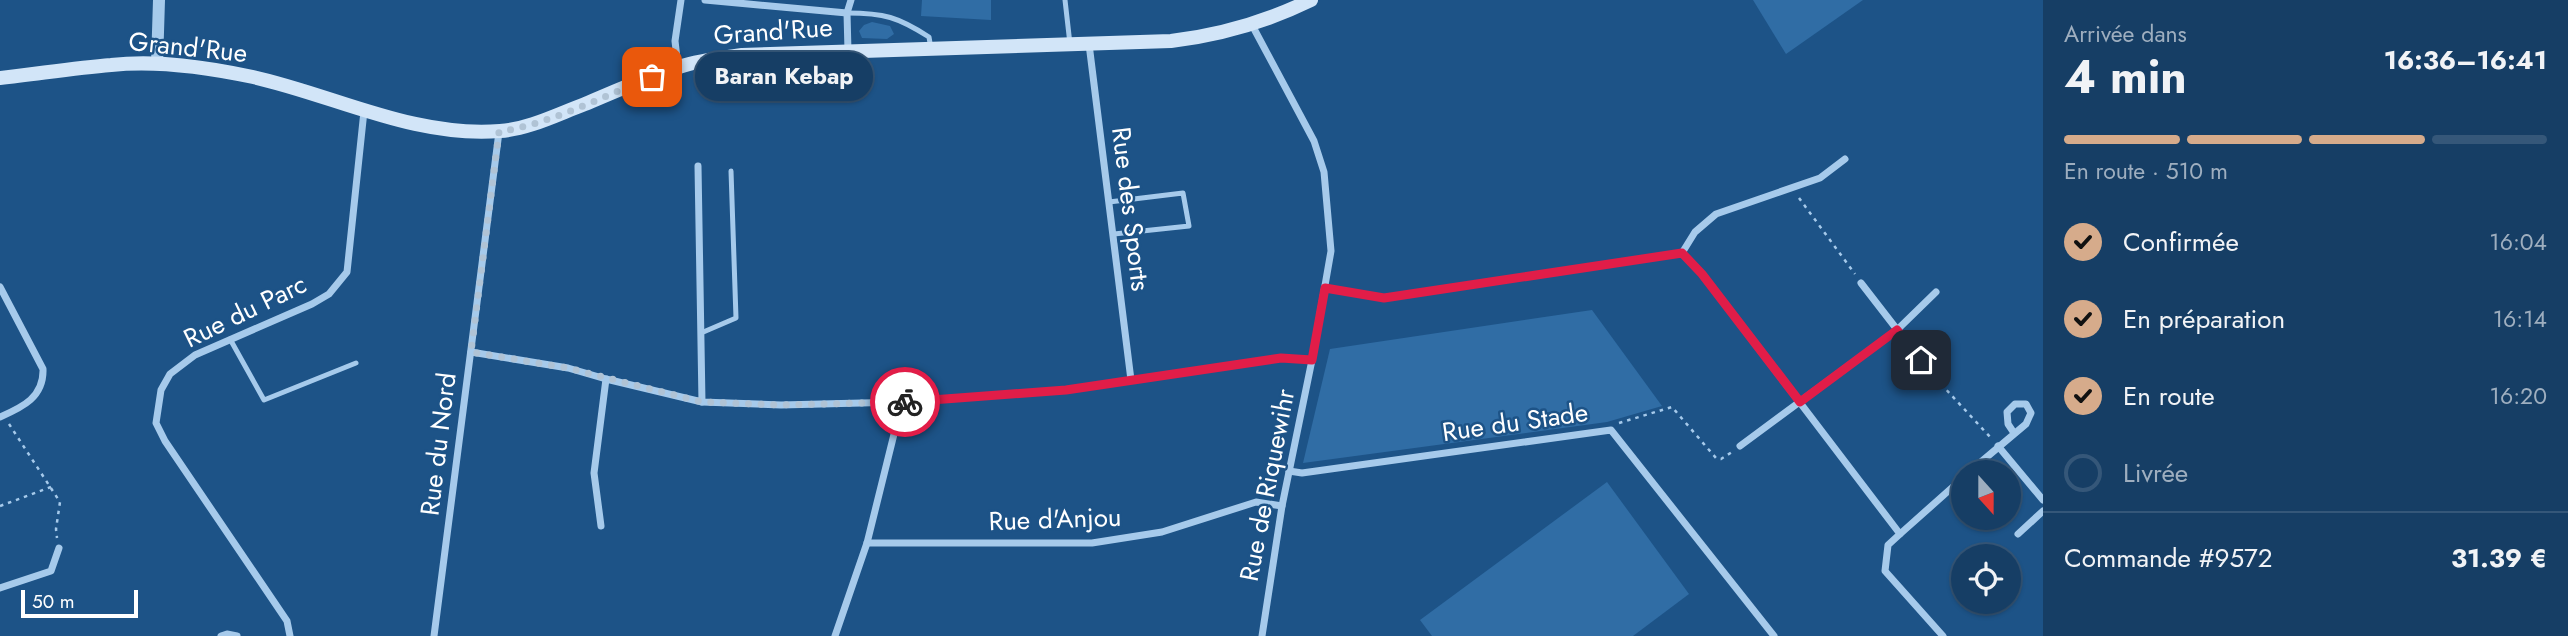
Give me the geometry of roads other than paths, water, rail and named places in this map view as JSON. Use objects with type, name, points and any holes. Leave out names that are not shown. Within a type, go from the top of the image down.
[{"type":"main road","name":"Grand'Rue","points":[[0,78],[110,65],[157,64],[207,68],[256,78],[365,111],[441,129],[499,132],[518,129],[678,67],[703,60],[742,55],[1171,41],[1208,37],[1252,25],[1311,0]]},
{"type":"street","points":[[157,64],[159,0]]},
{"type":"street","points":[[678,67],[674,41],[681,0]]},
{"type":"street","points":[[705,0],[847,13]]},
{"type":"street","points":[[848,51],[847,13],[851,0]]},
{"type":"street","name":"Rue de Riquewihr","points":[[1252,25],[1314,141],[1324,172],[1331,251],[1282,506],[1262,636]]},
{"type":"street","name":"Rue des Sports","points":[[1089,44],[1130,380]]},
{"type":"street","name":"Rue du Parc","points":[[290,636],[287,621],[156,423],[161,390],[170,374],[195,355],[312,304],[329,293],[347,272],[365,111]]},
{"type":"street","name":"Rue du Nord","points":[[434,636],[499,132]]},
{"type":"street","points":[[1325,288],[1384,298],[1682,253],[1695,232],[1716,214],[1820,178],[1845,159]]},
{"type":"street","points":[[698,166],[702,402]]},
{"type":"street","points":[[1682,253],[1702,274],[1900,534]]},
{"type":"street","points":[[1861,283],[1933,376]]},
{"type":"street","points":[[0,287],[43,369],[43,381],[32,400],[2,416]]},
{"type":"street","points":[[1740,446],[1897,330],[1936,292]]},
{"type":"street","points":[[471,352],[568,368],[702,402],[781,405],[902,402],[1066,390],[1281,358],[1312,360]]},
{"type":"street","points":[[601,526],[594,473],[606,379]]},
{"type":"street","points":[[835,636],[867,542],[902,402]]},
{"type":"street","name":"Rue du Stade","points":[[1289,471],[1302,473],[1611,430],[1774,636]]},
{"type":"street","points":[[1982,460],[2014,433]]},
{"type":"street","points":[[1998,446],[2043,500]]},
{"type":"street","points":[[1943,636],[1885,570],[1888,545],[1951,489]]},
{"type":"street","name":"Rue d'Anjou","points":[[867,542],[1092,543],[1162,532],[1256,502],[1282,506]]},
{"type":"street","points":[[2018,534],[2043,511]]},
{"type":"street","points":[[0,588],[51,571],[59,548]]},
{"type":"street","points":[[224,635],[237,636]]},
{"type":"lane","points":[[1065,0],[1070,44]]},
{"type":"lane","points":[[847,13],[874,13],[903,20],[929,37],[931,49]]},
{"type":"lane","points":[[701,333],[736,318],[731,171]]},
{"type":"lane","points":[[1109,202],[1183,193],[1189,226],[1114,234]]},
{"type":"lane","points":[[229,339],[264,400],[356,363]]},
{"type":"place","name":"Baran Kebap","points":[[652,77]]}]
